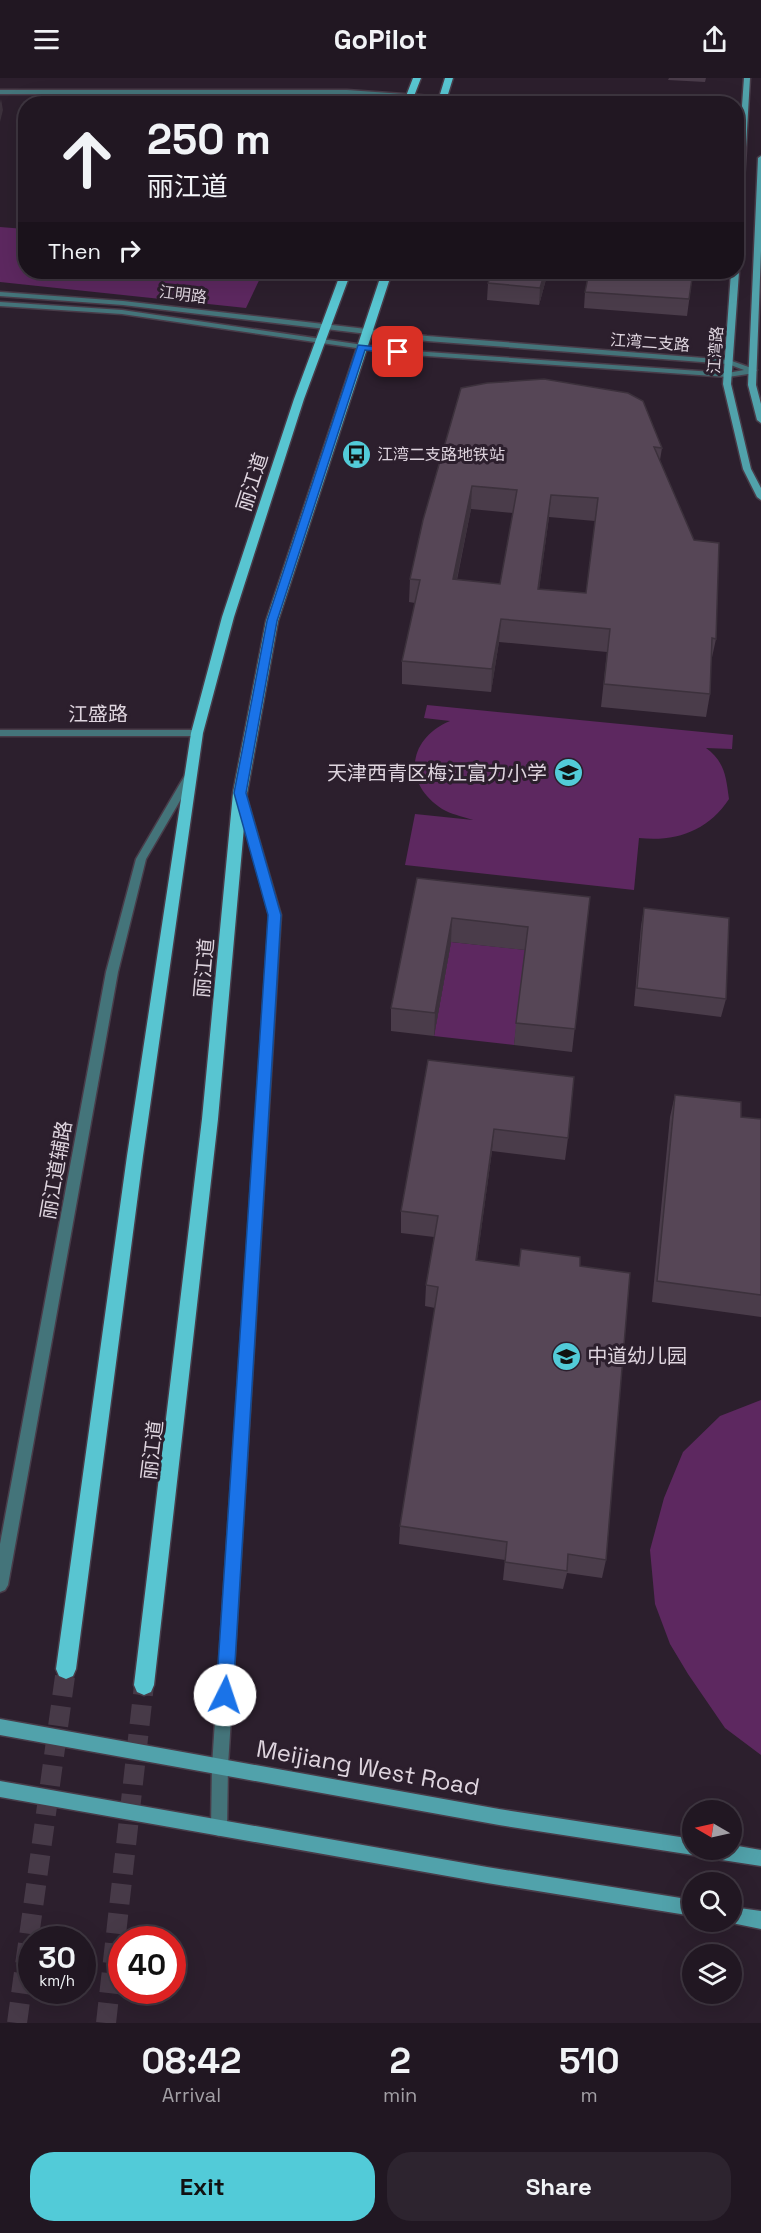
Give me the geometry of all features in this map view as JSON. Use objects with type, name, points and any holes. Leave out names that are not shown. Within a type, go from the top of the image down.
[{"type":"main road","points":[[411,94],[417,78]]},
{"type":"main road","points":[[443,96],[449,78]]},
{"type":"main road","points":[[744,132],[747,78]]},
{"type":"main road","points":[[761,158],[752,385],[761,420]]},
{"type":"main road","name":"丽江道","points":[[66,1669],[133,1168],[197,733],[228,617],[343,279]]},
{"type":"main road","name":"丽江道","points":[[144,1685],[210,1119],[240,793],[272,621],[385,279]]},
{"type":"main road","name":"江湾路","points":[[735,279],[727,384],[747,469],[761,497]]},
{"type":"main road","name":"Meijiang West Road","points":[[0,1727],[500,1816],[682,1845]]},
{"type":"main road","points":[[0,1789],[682,1906]]},
{"type":"main road","points":[[742,1855],[761,1858]]},
{"type":"main road","points":[[742,1917],[761,1920]]},
{"type":"street","points":[[0,93],[347,92],[421,96]]},
{"type":"street","name":"江明路","points":[[0,294],[94,299],[323,335]]},
{"type":"street","name":"江明路","points":[[0,304],[145,315],[323,335]]},
{"type":"street","name":"江湾二支路","points":[[323,335],[367,332],[498,346],[729,362],[753,370]]},
{"type":"street","name":"江湾二支路","points":[[323,335],[362,347],[728,375],[753,370]]},
{"type":"street","name":"江盛路","points":[[0,733],[197,733]]},
{"type":"street","name":"丽江道辅路","points":[[0,1585],[112,972],[141,859],[190,775]]},
{"type":"street","points":[[219,1828],[220,1766],[274,915],[240,793]]},
{"type":"shaded area","points":[[0,227],[18,228],[18,279],[260,279],[246,308],[0,282]]},
{"type":"shaded area","points":[[427,705],[733,735],[732,749],[706,748],[721,764],[729,799],[711,819],[690,832],[666,838],[639,838],[634,890],[405,865],[415,814],[473,820],[452,814],[432,801],[422,789],[417,777],[415,764],[424,740],[435,729],[450,721],[424,718]]},
{"type":"shaded area","points":[[451,942],[526,950],[514,1045],[434,1036]]},
{"type":"shaded area","points":[[761,1400],[761,1755],[725,1728],[670,1644],[655,1604],[650,1550],[664,1498],[683,1452],[720,1416]]},
{"type":"building","points":[[489,279],[543,279],[540,288],[488,283]]},
{"type":"building","points":[[588,279],[692,279],[689,299],[585,292]]},
{"type":"building","points":[[544,379],[628,393],[643,401],[662,448],[654,447],[694,540],[719,543],[716,639],[712,638],[710,694],[604,684],[610,629],[501,619],[492,669],[402,661],[420,580],[410,579],[423,520],[461,388],[487,383]],"holes":[[[472,486],[517,490],[500,584],[453,579]],[[551,495],[598,498],[586,593],[538,589]]]},
{"type":"building","points":[[417,878],[590,897],[575,1029],[516,1023],[528,927],[452,918],[435,1013],[391,1008]]},
{"type":"building","points":[[644,908],[729,918],[726,999],[637,988]]},
{"type":"building","points":[[428,1060],[574,1077],[568,1138],[494,1129],[476,1260],[519,1266],[521,1249],[580,1257],[580,1266],[630,1273],[606,1560],[568,1554],[567,1571],[505,1562],[507,1542],[400,1526],[438,1287],[426,1285],[438,1216],[401,1211]]},
{"type":"building","points":[[675,1095],[741,1102],[741,1117],[761,1119],[761,1295],[657,1281]]},
{"type":"tunnel","points":[[17,2023],[66,1669]]},
{"type":"tunnel","points":[[106,2023],[144,1685]]},
{"type":"place","name":"江湾二支路地铁站","points":[[356,454]]},
{"type":"place","name":"天津西青区梅江富力小学","points":[[568,773]]},
{"type":"place","name":"中道幼儿园","points":[[566,1356]]},
{"type":"route","points":[[225,1695],[274,915],[240,793],[272,621],[362,347],[398,352]]}]
